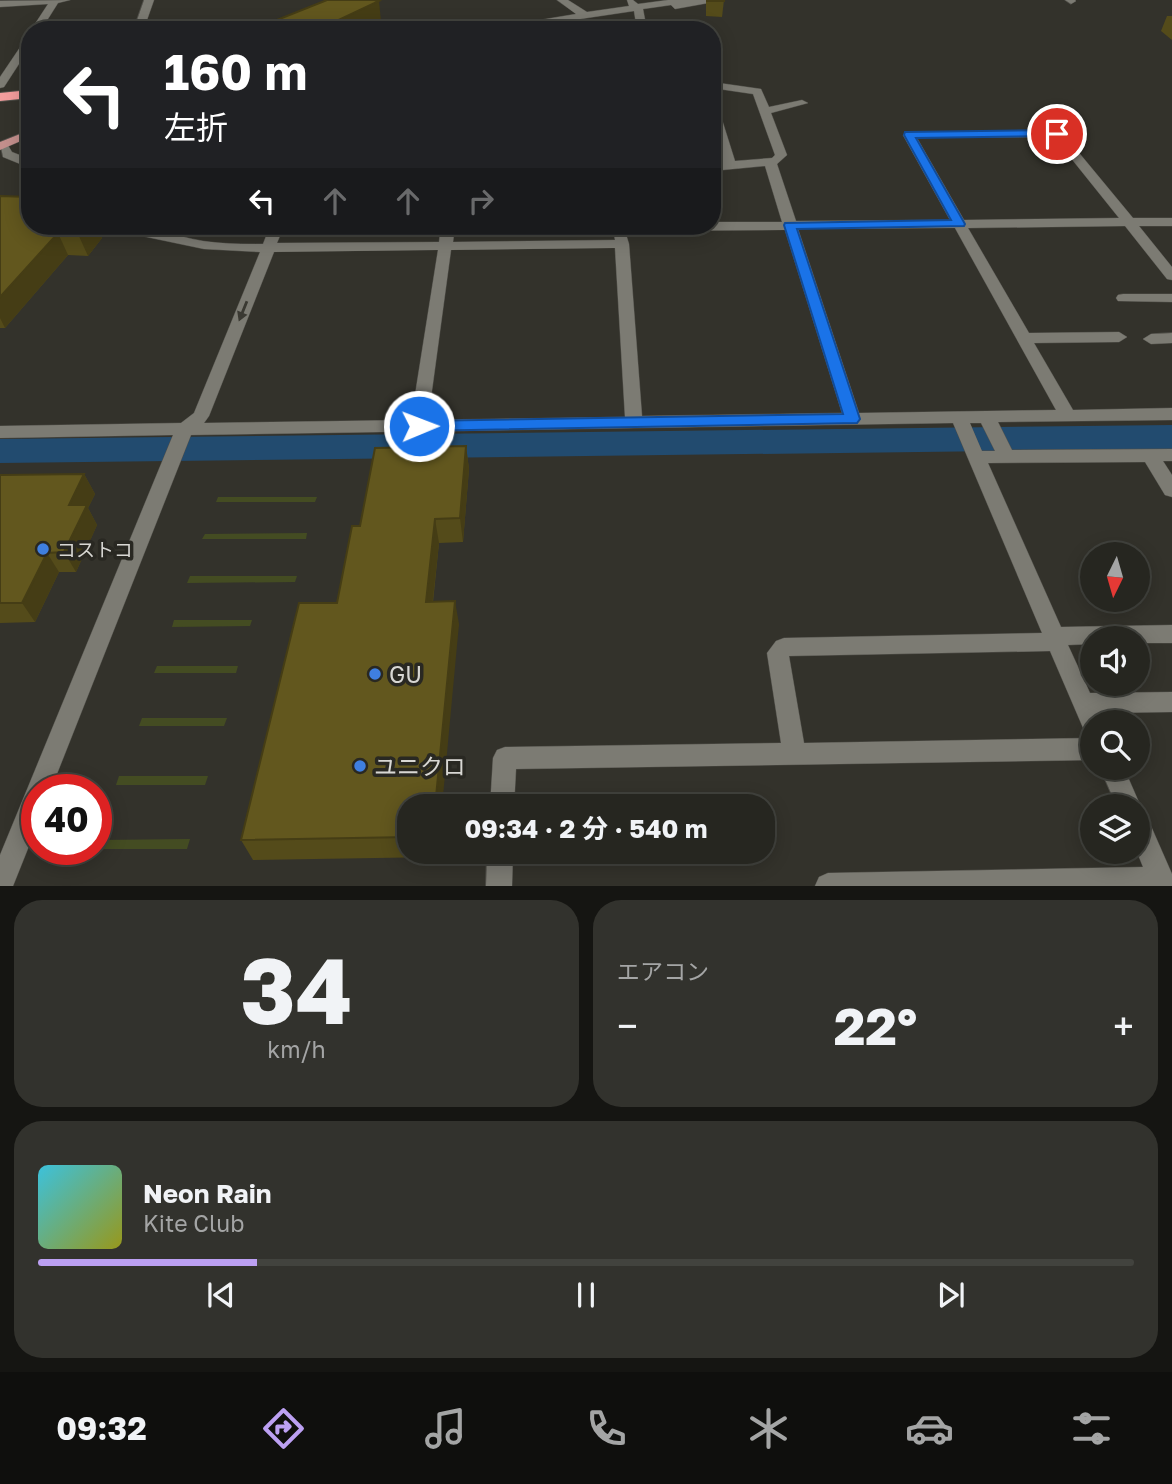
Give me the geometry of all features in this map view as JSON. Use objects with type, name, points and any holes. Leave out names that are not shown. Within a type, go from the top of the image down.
[{"type":"highway","points":[[0,97],[21,95]]},
{"type":"main road","points":[[1,146],[21,138]]},
{"type":"street","points":[[42,21],[55,0]]},
{"type":"street","points":[[0,4],[65,0]]},
{"type":"street","points":[[142,20],[149,0]]},
{"type":"street","points":[[562,0],[585,15]]},
{"type":"street","points":[[616,0],[630,2],[639,10],[641,21]]},
{"type":"street","points":[[574,21],[687,0]]},
{"type":"street","points":[[545,21],[720,0]]},
{"type":"street","points":[[0,85],[21,53]]},
{"type":"street","points":[[721,86],[757,91],[781,155],[776,161],[721,166]]},
{"type":"street","points":[[765,111],[802,103]]},
{"type":"street","points":[[1068,416],[909,135],[1057,134],[1172,276]]},
{"type":"street","points":[[721,136],[730,165]]},
{"type":"street","points":[[1,146],[7,154],[21,160]]},
{"type":"street","points":[[770,162],[852,419]]},
{"type":"street","points":[[721,225],[1172,222]]},
{"type":"street","points":[[156,235],[204,245],[268,248],[622,244]]},
{"type":"street","points":[[45,774],[183,435],[201,416],[273,235]]},
{"type":"street","points":[[419,426],[446,235]]},
{"type":"street","points":[[621,235],[634,423]]},
{"type":"street","points":[[1123,298],[1172,298]]},
{"type":"street","points":[[1024,338],[1119,337]]},
{"type":"street","points":[[1151,339],[1172,338]]},
{"type":"street","points":[[0,432],[183,435],[419,426],[852,419],[990,424],[1068,416],[1172,414]]},
{"type":"street","points":[[961,423],[1087,710]]},
{"type":"street","points":[[990,424],[1004,453]]},
{"type":"street","points":[[974,453],[1172,454]]},
{"type":"street","points":[[1150,455],[1172,490]]},
{"type":"street","points":[[795,754],[778,661],[778,653],[784,647],[1172,634]]},
{"type":"street","points":[[1111,710],[1172,702]]},
{"type":"street","points":[[503,794],[505,758],[1080,750]]},
{"type":"street","points":[[0,886],[21,834]]},
{"type":"street","points":[[828,886],[1162,883],[1150,854]]},
{"type":"street","points":[[499,886],[500,864]]},
{"type":"green space","points":[[218,497],[317,497],[315,502],[216,502]]},
{"type":"green space","points":[[307,533],[306,539],[202,539],[205,534]]},
{"type":"green space","points":[[190,576],[297,576],[295,582],[187,583]]},
{"type":"green space","points":[[174,620],[252,620],[250,626],[172,627]]},
{"type":"green space","points":[[157,666],[238,666],[236,673],[154,673]]},
{"type":"green space","points":[[142,718],[227,718],[224,726],[139,726]]},
{"type":"green space","points":[[119,776],[208,776],[205,785],[116,785]]},
{"type":"green space","points":[[190,839],[187,849],[112,849],[112,840]]},
{"type":"building","points":[[327,0],[379,1],[337,21],[274,21]]},
{"type":"building","points":[[0,196],[21,197],[21,235],[56,235],[0,297]]},
{"type":"building","points":[[466,446],[460,518],[435,519],[426,602],[455,601],[436,794],[397,794],[397,837],[241,840],[299,603],[337,603],[352,526],[360,526],[375,448]]},
{"type":"building","name":"コストコ","points":[[84,474],[69,505],[87,505],[64,552],[47,553],[22,603],[0,603],[0,475]]},
{"type":"waterway","points":[[0,451],[1172,437]]},
{"type":"place","name":"コストコ","points":[[43,549]]},
{"type":"place","name":"GU","points":[[375,674]]},
{"type":"place","name":"ユニクロ","points":[[360,766]]},
{"type":"route","points":[[419,426],[852,419],[790,225],[959,224],[909,135],[1057,134]]}]
